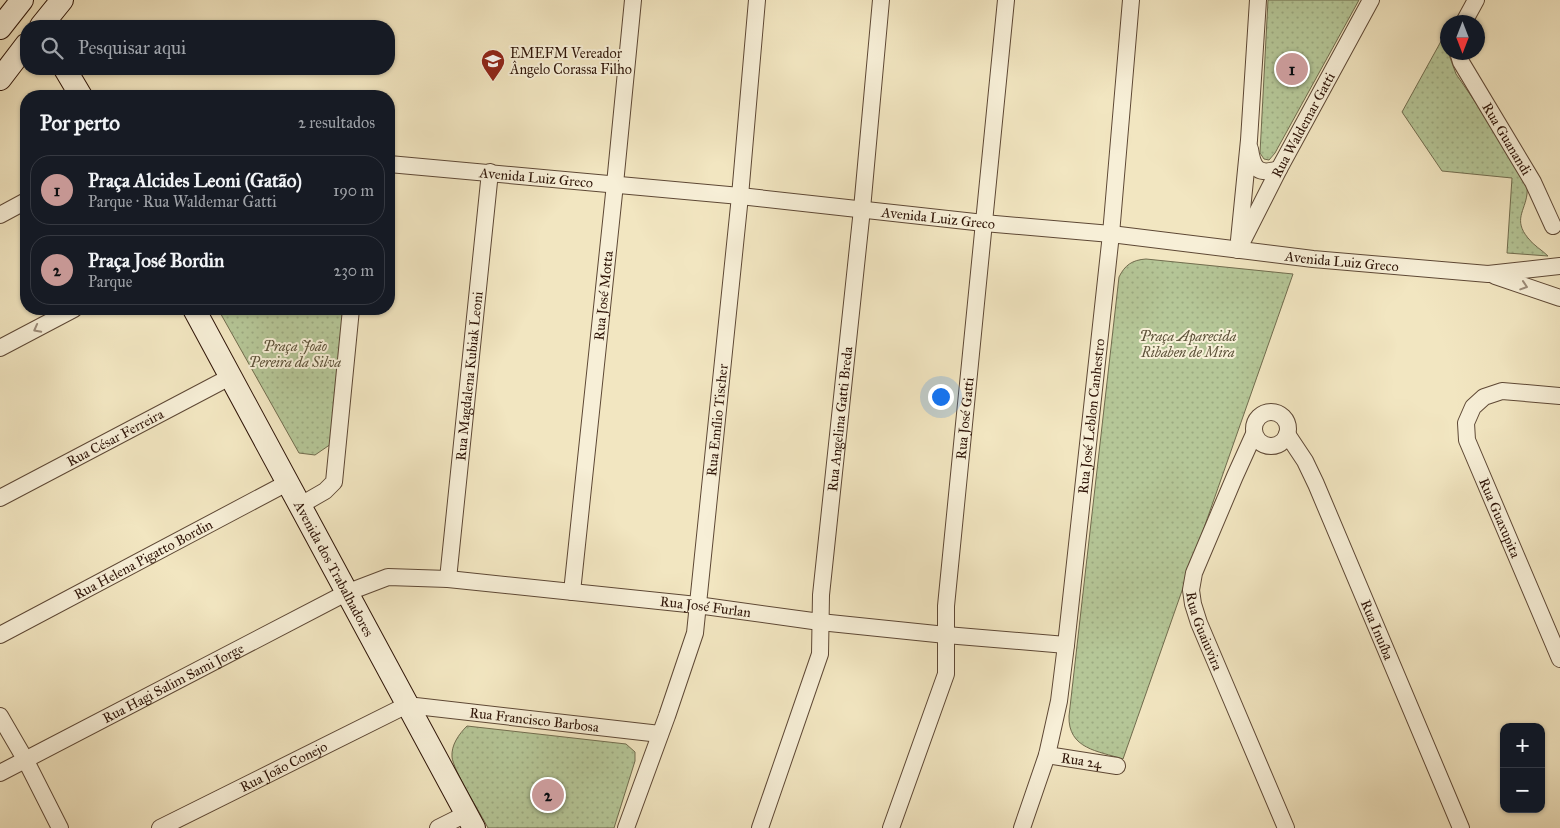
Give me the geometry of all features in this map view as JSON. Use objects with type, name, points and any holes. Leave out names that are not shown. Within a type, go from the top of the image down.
[{"type":"street","points":[[37,0],[40,20]]},
{"type":"street","points":[[46,20],[62,0]]},
{"type":"street","name":"Rua José Motta","points":[[572,592],[615,184],[632,0]]},
{"type":"street","name":"Rua Emílio Tischer","points":[[626,828],[695,632],[740,196],[757,0]]},
{"type":"street","name":"Rua Angelina Gatti Breda","points":[[760,828],[820,654],[822,585],[882,0]]},
{"type":"street","name":"Rua José Gatti","points":[[891,828],[946,674],[946,606],[1006,0]]},
{"type":"street","name":"Rua José Leblon Canhestro","points":[[1022,828],[1047,755],[1058,701],[1066,645],[1111,234],[1131,0]]},
{"type":"street","points":[[1238,250],[1249,140],[1258,0]]},
{"type":"street","name":"Rua Waldemar Gatti","points":[[1238,250],[1371,0]]},
{"type":"street","points":[[1468,15],[1476,0]]},
{"type":"street","points":[[11,15],[28,20]]},
{"type":"street","points":[[0,79],[20,53]]},
{"type":"street","name":"Rua Guanandi","points":[[1460,60],[1533,182],[1553,226]]},
{"type":"street","points":[[69,75],[77,90]]},
{"type":"street","points":[[1249,140],[1255,166],[1266,173],[1280,169]]},
{"type":"street","name":"Avenida Luiz Greco","points":[[395,164],[740,196],[1111,234],[1313,259],[1488,274],[1560,266]]},
{"type":"street","name":"Rua Magdalena Kubiak Leoni","points":[[448,579],[490,172]]},
{"type":"street","points":[[0,215],[20,204]]},
{"type":"street","name":"Avenida Luiz Greco","points":[[1488,274],[1560,298]]},
{"type":"street","points":[[0,348],[63,315]]},
{"type":"street","name":"Avenida dos Trabalhadores","points":[[197,315],[470,821]]},
{"type":"street","points":[[299,506],[326,490],[334,482],[350,315]]},
{"type":"street","name":"Rua César Ferreira","points":[[0,498],[230,377]]},
{"type":"street","name":"Rua Guaxupita","points":[[1560,396],[1502,391],[1484,397],[1473,407],[1466,423],[1467,440],[1560,659]]},
{"type":"street","points":[[1271,412],[1281,415],[1287,423],[1287,434],[1281,443],[1271,446],[1261,443],[1254,434],[1254,424],[1261,415],[1271,412]]},
{"type":"street","name":"Rua Guaiuvira","points":[[1254,434],[1194,572],[1191,590],[1199,623],[1286,828]]},
{"type":"street","name":"Rua Inuíba","points":[[1287,434],[1305,461],[1316,484],[1461,828]]},
{"type":"street","name":"Rua Helena Pigatto Bordin","points":[[0,635],[287,483]]},
{"type":"street","name":"Rua José Furlan","points":[[346,593],[388,577],[448,579],[697,605],[820,622],[1066,645]]},
{"type":"street","name":"Rua Hagi Salim Sami Jorge","points":[[0,773],[346,593]]},
{"type":"street","name":"Rua Francisco Barbosa","points":[[407,705],[660,734]]},
{"type":"street","name":"Rua João Conejo","points":[[160,828],[407,705]]},
{"type":"street","points":[[0,716],[25,759],[60,828]]},
{"type":"street","name":"Rua 24","points":[[1047,755],[1117,766]]},
{"type":"street","points":[[438,828],[470,821]]},
{"type":"green space","points":[[1268,0],[1359,0],[1275,153],[1269,160],[1264,159],[1260,153]]},
{"type":"green space","points":[[1440,43],[1440,60],[1451,60],[1456,74],[1525,174],[1527,191],[1521,216],[1521,226],[1530,241],[1548,256],[1507,253],[1512,178],[1442,171],[1402,112]]},
{"type":"green space","name":"Praça Aparecida Ribaben de Mira","points":[[1146,259],[1293,274],[1123,759],[1095,751],[1079,742],[1070,727],[1069,716],[1119,277],[1130,264]]},
{"type":"green space","name":"Praça João Pereira da Silva","points":[[221,315],[343,315],[331,444],[315,455],[299,453]]},
{"type":"green space","points":[[467,726],[626,744],[635,752],[635,761],[614,828],[488,828],[462,781],[452,757],[456,740]]},
{"type":"place","name":"Praça Alcides Leoni (Gatão)","points":[[1292,69]]},
{"type":"place","name":"EMEFM Vereador Ângelo Corassa Filho","points":[[493,82]]},
{"type":"place","name":"Praça José Bordin","points":[[548,795]]}]
